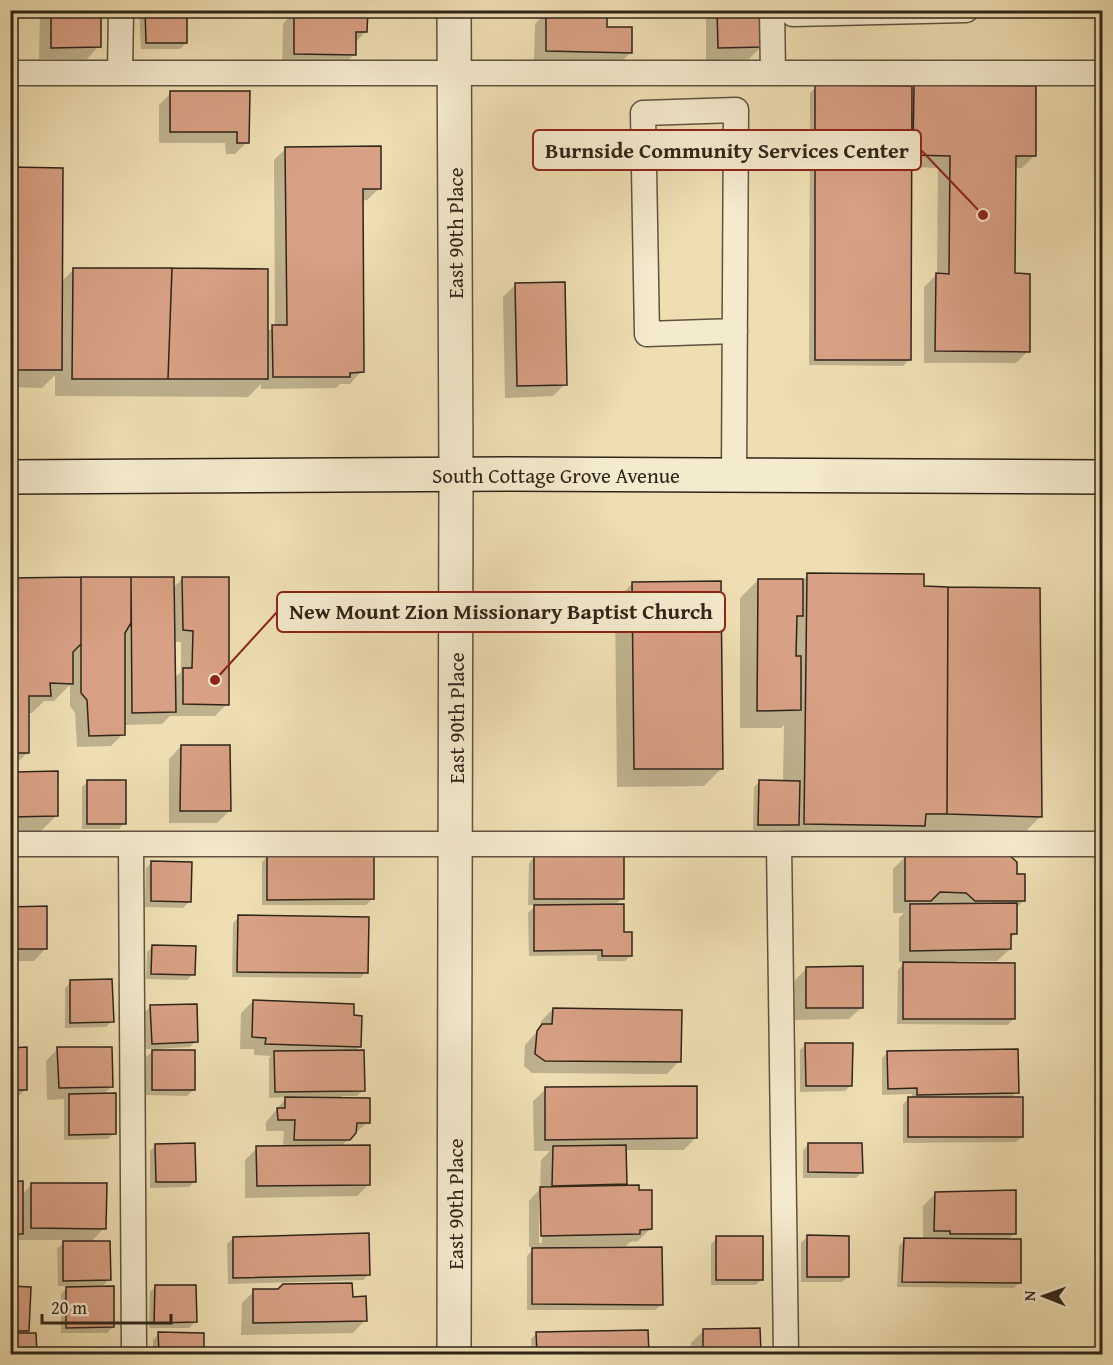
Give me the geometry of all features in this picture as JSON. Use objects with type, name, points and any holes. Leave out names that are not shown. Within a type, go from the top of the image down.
[{"type":"street","name":"East 90th Place","points":[[454,10],[456,474],[454,1354]]},
{"type":"street","name":"South Cottage Grove Avenue","points":[[10,477],[456,474],[1102,477]]},
{"type":"lane","points":[[120,10],[120,73]]},
{"type":"lane","points":[[772,10],[773,73]]},
{"type":"lane","points":[[793,10],[793,14],[966,10]]},
{"type":"lane","points":[[10,73],[1102,72]]},
{"type":"lane","points":[[734,476],[735,332],[736,110],[643,113],[647,334],[735,332]]},
{"type":"lane","points":[[10,844],[1102,844]]},
{"type":"lane","points":[[131,844],[134,1354]]},
{"type":"lane","points":[[779,844],[786,1354]]},
{"type":"building","points":[[51,10],[101,10],[101,47],[51,48]]},
{"type":"building","points":[[145,10],[187,10],[187,43],[146,43]]},
{"type":"building","points":[[294,10],[368,10],[367,32],[356,32],[356,55],[294,54]]},
{"type":"building","points":[[546,10],[607,11],[607,27],[632,27],[632,53],[546,51]]},
{"type":"building","points":[[717,10],[763,10],[763,47],[718,48]]},
{"type":"building","points":[[815,85],[912,86],[911,360],[815,360]]},
{"type":"building","points":[[914,85],[1036,86],[1036,156],[1016,156],[1015,273],[1030,274],[1030,352],[935,351],[936,273],[949,274],[950,156],[913,155]]},
{"type":"building","points":[[170,91],[250,91],[249,143],[237,143],[237,132],[170,132]]},
{"type":"building","points":[[381,146],[381,189],[363,189],[364,372],[350,373],[350,377],[273,377],[272,325],[287,325],[285,147]]},
{"type":"building","points":[[10,167],[63,168],[62,370],[10,370]]},
{"type":"building","points":[[73,268],[172,268],[168,379],[72,379]]},
{"type":"building","points":[[172,268],[268,269],[268,379],[168,379]]},
{"type":"building","points":[[565,282],[567,385],[517,386],[515,283]]},
{"type":"building","points":[[807,573],[924,574],[924,586],[948,587],[947,814],[926,814],[925,826],[804,824]]},
{"type":"building","points":[[81,577],[81,644],[73,652],[73,684],[50,683],[51,696],[29,696],[29,753],[17,753],[16,772],[58,771],[58,816],[10,817],[10,578]]},
{"type":"building","points":[[81,577],[131,577],[131,623],[125,633],[125,735],[89,736],[87,700],[81,693]]},
{"type":"building","points":[[131,577],[174,577],[176,712],[132,713]]},
{"type":"building","points":[[182,577],[229,577],[229,705],[183,704],[183,668],[192,668],[193,631],[183,630]]},
{"type":"building","points":[[758,579],[803,579],[803,616],[797,616],[796,656],[801,656],[801,710],[757,711]]},
{"type":"building","points":[[721,581],[723,769],[634,769],[632,582]]},
{"type":"building","points":[[948,587],[1040,588],[1042,817],[947,814]]},
{"type":"building","points":[[181,745],[230,745],[231,811],[180,811]]},
{"type":"building","points":[[87,780],[126,780],[126,824],[87,824]]},
{"type":"building","points":[[759,780],[800,781],[799,825],[758,825]]},
{"type":"building","points":[[267,854],[374,854],[374,899],[267,900]]},
{"type":"building","points":[[624,854],[624,899],[534,899],[534,855]]},
{"type":"building","points":[[1009,855],[1017,862],[1017,874],[1025,874],[1025,901],[975,901],[966,893],[940,892],[931,901],[905,901],[905,856]]},
{"type":"building","points":[[151,861],[192,862],[191,902],[151,901]]},
{"type":"building","points":[[1017,903],[1017,934],[1011,934],[1011,949],[910,951],[910,904]]},
{"type":"building","points":[[624,904],[624,932],[632,932],[632,956],[602,956],[602,950],[534,951],[534,905]]},
{"type":"building","points":[[47,906],[47,949],[10,949],[10,907]]},
{"type":"building","points":[[238,915],[369,917],[368,973],[237,972]]},
{"type":"building","points":[[152,945],[196,946],[195,975],[151,974]]},
{"type":"building","points":[[903,962],[1015,963],[1015,1019],[903,1019]]},
{"type":"building","points":[[863,966],[863,1008],[806,1008],[806,967]]},
{"type":"building","points":[[112,979],[114,1022],[70,1023],[70,980]]},
{"type":"building","points":[[10,991],[14,991],[14,1038],[10,1038]]},
{"type":"building","points":[[253,1000],[354,1004],[354,1015],[362,1016],[361,1047],[265,1044],[266,1038],[252,1037]]},
{"type":"building","points":[[197,1004],[198,1042],[152,1044],[150,1005]]},
{"type":"building","points":[[553,1008],[682,1010],[681,1062],[545,1061],[535,1054],[537,1031],[542,1024],[552,1024]]},
{"type":"building","points":[[805,1043],[853,1043],[852,1086],[806,1086]]},
{"type":"building","points":[[27,1047],[27,1090],[10,1090],[10,1048]]},
{"type":"building","points":[[57,1047],[112,1047],[113,1087],[59,1088]]},
{"type":"building","points":[[1018,1049],[1019,1093],[917,1095],[917,1088],[888,1089],[887,1051]]},
{"type":"building","points":[[152,1050],[195,1050],[195,1090],[152,1090]]},
{"type":"building","points":[[364,1050],[365,1091],[275,1092],[274,1051]]},
{"type":"building","points":[[697,1086],[697,1138],[545,1140],[545,1087]]},
{"type":"building","points":[[116,1093],[116,1134],[69,1135],[69,1094]]},
{"type":"building","points":[[285,1097],[370,1098],[370,1123],[357,1123],[356,1133],[350,1140],[294,1140],[295,1120],[278,1120],[277,1108],[285,1108]]},
{"type":"building","points":[[908,1097],[1023,1097],[1023,1137],[908,1137]]},
{"type":"building","points":[[10,1110],[14,1110],[15,1156],[10,1156]]},
{"type":"building","points":[[195,1143],[196,1182],[156,1182],[155,1144]]},
{"type":"building","points":[[808,1143],[862,1143],[863,1173],[808,1172]]},
{"type":"building","points":[[370,1145],[370,1185],[257,1186],[256,1146]]},
{"type":"building","points":[[626,1145],[627,1184],[552,1186],[553,1146]]},
{"type":"building","points":[[10,1181],[23,1181],[23,1234],[10,1234]]},
{"type":"building","points":[[31,1183],[107,1183],[106,1229],[31,1228]]},
{"type":"building","points":[[639,1185],[639,1190],[652,1190],[652,1229],[640,1230],[640,1234],[541,1236],[540,1187]]},
{"type":"building","points":[[1016,1190],[1016,1234],[950,1234],[950,1231],[934,1231],[935,1192]]},
{"type":"building","points":[[369,1233],[370,1275],[233,1278],[233,1237]]},
{"type":"building","points":[[807,1235],[849,1236],[849,1277],[807,1277]]},
{"type":"building","points":[[716,1236],[763,1236],[763,1280],[716,1280]]},
{"type":"building","points":[[904,1238],[1021,1239],[1021,1283],[902,1282]]},
{"type":"building","points":[[63,1241],[110,1241],[111,1280],[63,1281]]},
{"type":"building","points":[[662,1247],[663,1305],[532,1304],[532,1248]]},
{"type":"building","points":[[352,1283],[353,1297],[366,1296],[367,1321],[253,1323],[253,1289],[278,1289],[283,1284]]},
{"type":"building","points":[[155,1285],[196,1285],[197,1322],[154,1323]]},
{"type":"building","points":[[10,1286],[31,1287],[29,1331],[10,1331]]},
{"type":"building","points":[[114,1286],[114,1327],[66,1328],[66,1287]]},
{"type":"building","points":[[760,1328],[761,1354],[703,1354],[703,1329]]},
{"type":"building","points":[[648,1330],[649,1354],[537,1354],[536,1332]]},
{"type":"building","points":[[158,1332],[204,1333],[204,1354],[159,1354]]},
{"type":"building","points":[[10,1333],[36,1333],[37,1354],[10,1354]]},
{"type":"place","name":"Burnside Community Services Center","points":[[983,215]]},
{"type":"place","name":"New Mount Zion Missionary Baptist Church","points":[[215,680]]}]
